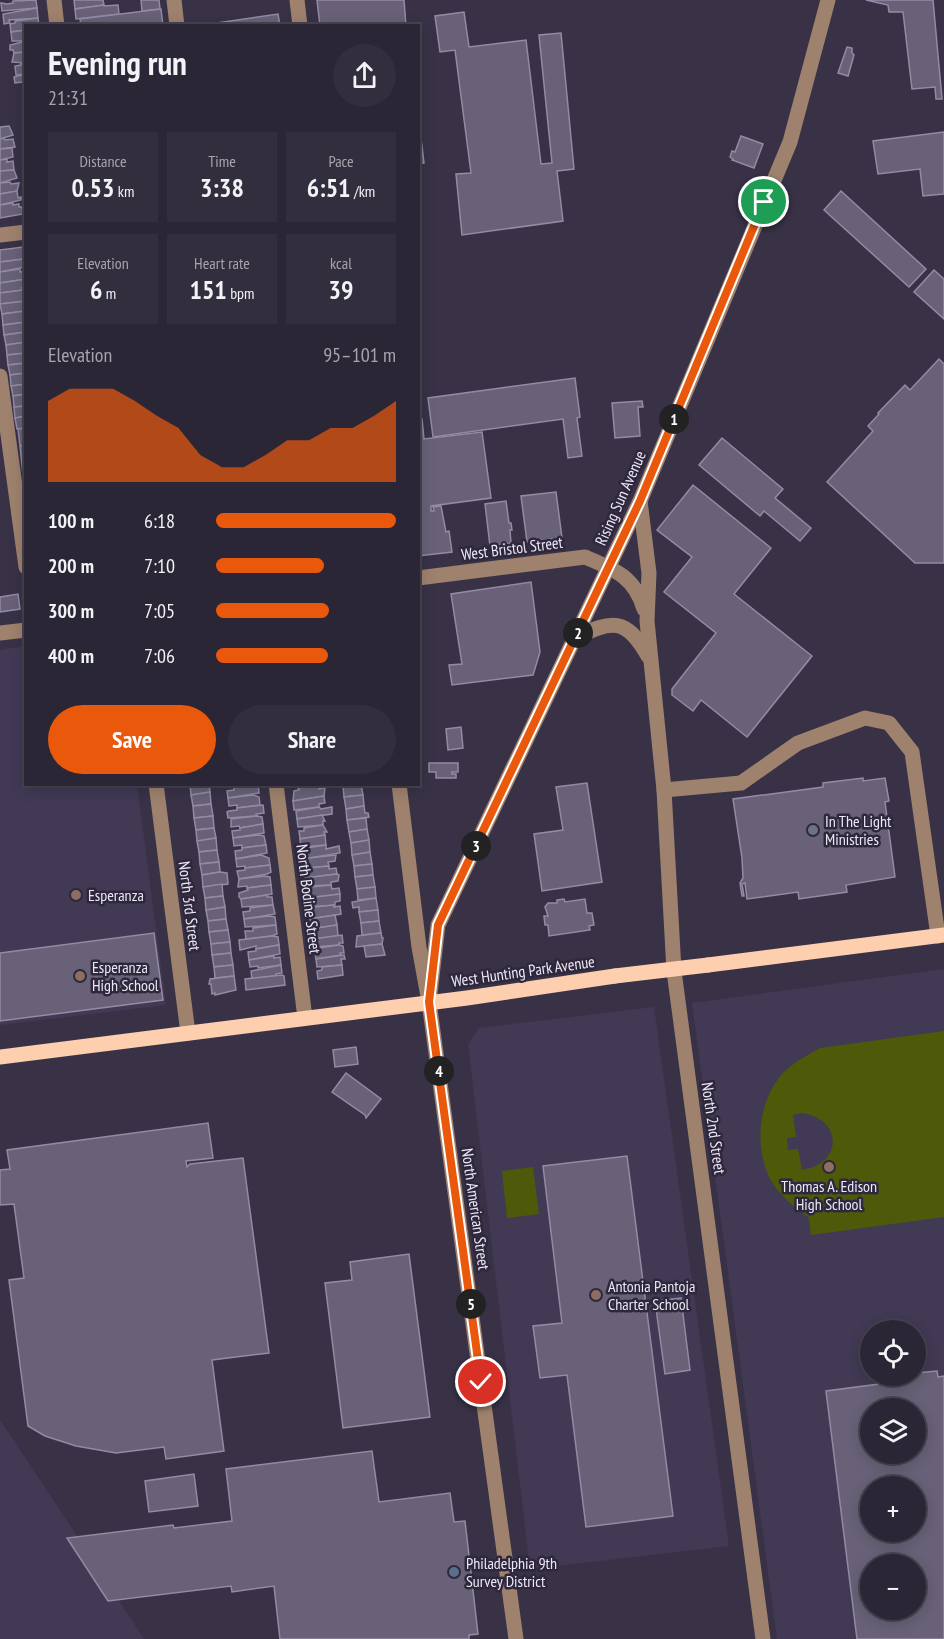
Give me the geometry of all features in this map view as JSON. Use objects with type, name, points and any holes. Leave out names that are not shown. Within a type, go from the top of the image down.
[{"type":"main road","name":"West Hunting Park Avenue","points":[[0,1057],[941,935]]},
{"type":"street","points":[[54,0],[57,24]]},
{"type":"street","points":[[174,0],[177,24]]},
{"type":"street","points":[[297,0],[300,24]]},
{"type":"street","name":"Rising Sun Avenue","points":[[429,1002],[438,925],[640,501],[790,142],[828,0]]},
{"type":"street","points":[[0,235],[24,232]]},
{"type":"street","points":[[0,376],[24,552]]},
{"type":"street","name":"North 2nd Street","points":[[640,501],[649,573],[647,621],[664,790],[674,971],[763,1639]]},
{"type":"street","name":"West Bristol Street","points":[[420,578],[585,557],[608,567]]},
{"type":"street","name":"North 2nd Street","points":[[608,567],[634,586],[647,621]]},
{"type":"street","points":[[575,638],[601,626],[616,625],[633,632],[650,658]]},
{"type":"street","points":[[0,633],[24,630]]},
{"type":"street","points":[[664,790],[741,783],[798,743],[865,718],[889,723],[912,752],[941,935]]},
{"type":"street","name":"North 3rd Street","points":[[156,786],[188,1033]]},
{"type":"street","name":"North Bodine Street","points":[[276,786],[305,1018]]},
{"type":"street","name":"North American Street","points":[[399,786],[419,947],[429,1002],[516,1639]]},
{"type":"shaded area","name":"Esperanza","points":[[24,646],[24,786],[137,786],[166,1005],[0,1025],[0,650]]},
{"type":"shaded area","name":"Thomas A. Edison High School","points":[[944,969],[944,1639],[777,1639],[692,1003]]},
{"type":"shaded area","name":"Antonia Pantoja Charter School","points":[[654,1007],[729,1546],[530,1569],[468,1044],[479,1028]]},
{"type":"shaded area","points":[[0,1420],[77,1536],[144,1639],[0,1639]]},
{"type":"green space","points":[[944,1031],[944,1217],[811,1235],[809,1218],[787,1200],[774,1185],[762,1153],[760,1139],[763,1111],[774,1085],[782,1074],[820,1048]],"holes":[[[802,1113],[825,1123],[831,1132],[833,1141],[831,1151],[816,1166],[802,1170],[798,1149],[788,1150],[787,1138],[796,1137],[793,1115]]]},
{"type":"green space","points":[[533,1167],[539,1214],[507,1218],[502,1171]]},
{"type":"building","points":[[36,0],[37,8],[2,11],[1,3]]},
{"type":"building","points":[[74,0],[103,0],[104,5],[75,9]]},
{"type":"building","points":[[141,0],[159,0],[160,9],[142,11]]},
{"type":"building","points":[[317,0],[404,0],[406,24],[320,24]]},
{"type":"building","points":[[866,0],[933,0],[942,99],[936,99],[935,87],[912,89],[903,12],[889,12],[888,5]]},
{"type":"building","points":[[118,5],[119,14],[76,19],[75,9]]},
{"type":"building","points":[[37,8],[38,18],[9,20],[10,23],[4,24],[3,14]]},
{"type":"building","points":[[161,9],[163,24],[81,24],[80,19]]},
{"type":"building","points":[[464,12],[469,47],[526,40],[541,164],[552,163],[539,35],[561,33],[574,169],[557,171],[563,221],[462,235],[456,174],[471,173],[455,50],[440,52],[435,16]]},
{"type":"building","points":[[278,14],[280,24],[210,24]]},
{"type":"building","points":[[38,18],[39,24],[24,24],[24,30],[11,32],[10,24],[15,21]]},
{"type":"building","points":[[24,30],[24,41],[12,41],[11,32]]},
{"type":"building","points":[[24,42],[24,52],[14,53],[10,50],[10,45]]},
{"type":"building","points":[[847,47],[852,48],[854,55],[848,76],[838,73]]},
{"type":"building","points":[[24,52],[24,63],[12,62],[14,53]]},
{"type":"building","points":[[24,63],[24,74],[16,75],[15,66]]},
{"type":"building","points":[[24,74],[24,83],[15,83],[14,77]]},
{"type":"building","points":[[9,126],[13,135],[0,139],[0,127]]},
{"type":"building","points":[[420,130],[424,163],[420,163]]},
{"type":"building","points":[[944,132],[944,194],[923,196],[920,169],[878,174],[873,141]]},
{"type":"building","points":[[741,136],[763,144],[754,168],[732,160],[730,157],[732,151],[735,152]]},
{"type":"building","points":[[0,139],[5,140],[13,139],[15,147],[0,149]]},
{"type":"building","points":[[12,148],[13,157],[0,160],[0,149]]},
{"type":"building","points":[[7,159],[7,162],[13,161],[14,170],[0,171],[0,160]]},
{"type":"building","points":[[14,170],[17,178],[0,183],[0,171]]},
{"type":"building","points":[[10,182],[11,184],[19,183],[17,191],[0,194],[0,183]]},
{"type":"building","points":[[17,191],[18,198],[21,197],[21,200],[0,205],[0,194]]},
{"type":"building","points":[[841,191],[926,269],[909,287],[824,210]]},
{"type":"building","points":[[13,203],[13,205],[19,204],[19,207],[22,207],[23,214],[0,218],[0,205]]},
{"type":"building","points":[[23,247],[24,259],[0,262],[0,250]]},
{"type":"building","points":[[24,259],[24,267],[0,272],[0,262]]},
{"type":"building","points":[[20,269],[20,272],[24,271],[24,279],[0,283],[0,272]]},
{"type":"building","points":[[934,270],[944,279],[944,319],[914,292]]},
{"type":"building","points":[[24,279],[24,288],[0,293],[0,283]]},
{"type":"building","points":[[23,290],[24,301],[0,304],[0,293]]},
{"type":"building","points":[[24,301],[24,311],[2,314],[0,304]]},
{"type":"building","points":[[24,311],[24,322],[3,325],[2,314]]},
{"type":"building","points":[[24,322],[24,332],[4,335],[3,325]]},
{"type":"building","points":[[24,332],[24,342],[6,345],[4,335]]},
{"type":"building","points":[[24,342],[24,353],[7,355],[6,345]]},
{"type":"building","points":[[24,353],[24,363],[8,365],[7,355]]},
{"type":"building","points":[[939,359],[944,364],[944,563],[915,563],[827,482],[873,431],[868,426],[878,413],[905,385],[910,390]]},
{"type":"building","points":[[24,363],[24,373],[10,375],[8,365]]},
{"type":"building","points":[[24,373],[24,384],[11,386],[10,375]]},
{"type":"building","points":[[575,378],[582,456],[568,458],[563,419],[433,437],[428,398]]},
{"type":"building","points":[[24,384],[24,394],[13,396],[11,386]]},
{"type":"building","points":[[24,394],[24,406],[14,407],[13,396]]},
{"type":"building","points":[[642,401],[643,407],[638,407],[640,436],[615,438],[612,403]]},
{"type":"building","points":[[24,406],[24,416],[15,418],[14,407]]},
{"type":"building","points":[[24,416],[24,428],[17,429],[15,418]]},
{"type":"building","points":[[420,419],[422,419],[424,439],[482,432],[491,498],[431,506],[431,511],[434,511],[433,507],[441,506],[446,532],[449,531],[452,552],[420,556]]},
{"type":"building","points":[[24,428],[24,445],[20,446],[18,429]]},
{"type":"building","points":[[722,438],[783,489],[775,498],[811,528],[800,541],[764,511],[760,516],[699,465]]},
{"type":"building","points":[[24,445],[24,475],[23,475],[20,446]]},
{"type":"building","points":[[693,485],[771,548],[734,594],[812,656],[747,737],[701,700],[693,711],[672,695],[672,689],[716,633],[664,592],[692,557],[657,530]]},
{"type":"building","points":[[556,492],[562,538],[527,542],[521,496]]},
{"type":"building","points":[[506,501],[512,530],[510,530],[511,543],[490,546],[485,504]]},
{"type":"building","points":[[531,582],[540,652],[533,675],[452,685],[449,665],[462,664],[451,594]]},
{"type":"building","points":[[18,594],[20,609],[0,612],[0,597]]},
{"type":"building","points":[[461,727],[463,748],[448,750],[446,729]]},
{"type":"building","points":[[429,763],[458,763],[458,772],[452,772],[456,774],[456,778],[436,778],[436,772],[429,772]]},
{"type":"building","name":"In The Light Ministries","points":[[863,778],[863,781],[885,778],[889,801],[885,802],[895,877],[846,885],[847,892],[799,899],[798,892],[747,899],[745,883],[742,884],[744,896],[742,896],[740,883],[743,878],[742,858],[733,799],[823,787],[823,783]]},
{"type":"building","points":[[587,783],[602,882],[542,891],[534,834],[563,830],[556,787]]},
{"type":"building","points":[[190,786],[209,786],[210,792],[191,795]]},
{"type":"building","points":[[258,786],[259,793],[228,798],[227,791],[234,790],[234,787]]},
{"type":"building","points":[[318,786],[319,789],[325,788],[324,796],[293,801],[294,791],[299,790],[298,788]]},
{"type":"building","points":[[343,786],[361,786],[363,795],[344,797]]},
{"type":"building","points":[[210,792],[211,804],[193,806],[191,795]]},
{"type":"building","points":[[253,795],[259,797],[260,805],[237,808],[237,805],[229,806],[228,798]]},
{"type":"building","points":[[363,795],[364,806],[346,809],[344,797]]},
{"type":"building","points":[[324,796],[325,803],[319,804],[319,807],[294,810],[293,801]]},
{"type":"building","points":[[211,804],[213,816],[194,818],[193,806]]},
{"type":"building","points":[[263,805],[264,813],[256,814],[257,816],[228,818],[227,812],[237,810],[237,808]]},
{"type":"building","points":[[364,806],[365,813],[368,813],[369,817],[347,820],[346,809]]},
{"type":"building","points":[[319,807],[321,809],[332,807],[332,814],[297,819],[296,811]]},
{"type":"building","points":[[322,815],[325,821],[323,825],[298,827],[297,819]]},
{"type":"building","points":[[213,816],[214,828],[196,830],[194,818]]},
{"type":"building","points":[[262,817],[263,824],[240,828],[239,826],[231,827],[231,819]]},
{"type":"building","points":[[366,818],[367,829],[349,832],[347,820]]},
{"type":"building","points":[[263,824],[264,833],[233,838],[232,831]]},
{"type":"building","points":[[323,825],[327,832],[324,832],[325,835],[300,839],[299,831]]},
{"type":"building","points":[[214,828],[216,838],[197,841],[196,830]]},
{"type":"building","points":[[367,829],[369,840],[351,843],[349,832]]},
{"type":"building","points":[[325,835],[326,845],[301,847],[300,839]]},
{"type":"building","points":[[264,836],[266,845],[242,848],[242,845],[234,846],[233,838]]},
{"type":"building","points":[[216,838],[217,850],[199,852],[197,841]]},
{"type":"building","points":[[369,840],[370,852],[352,855],[351,843]]},
{"type":"building","points":[[266,845],[267,853],[236,859],[235,851]]},
{"type":"building","points":[[326,845],[326,849],[339,846],[340,853],[303,859],[302,851],[306,851],[306,848]]},
{"type":"building","points":[[217,850],[219,862],[200,864],[199,852]]},
{"type":"building","points":[[370,852],[372,864],[354,866],[352,855]]},
{"type":"building","points":[[261,855],[269,858],[270,865],[237,867],[236,859]]},
{"type":"building","points":[[336,855],[335,861],[328,862],[329,866],[301,867],[300,859]]},
{"type":"building","points":[[219,862],[220,872],[202,875],[200,864]]},
{"type":"building","points":[[372,864],[373,875],[355,877],[354,866]]},
{"type":"building","points":[[270,865],[271,872],[267,874],[239,879],[237,871]]},
{"type":"building","points":[[329,866],[329,869],[336,868],[337,874],[305,878],[304,871],[309,868]]},
{"type":"building","points":[[227,873],[228,884],[203,887],[202,875]]},
{"type":"building","points":[[339,875],[338,881],[331,882],[331,885],[306,886],[305,878]]},
{"type":"building","points":[[373,875],[375,887],[357,889],[355,877]]},
{"type":"building","points":[[270,877],[271,885],[238,887],[239,879]]},
{"type":"building","points":[[222,884],[223,896],[205,898],[203,887]]},
{"type":"building","points":[[271,885],[272,894],[241,899],[239,897],[239,893],[248,890],[247,888]]},
{"type":"building","points":[[331,885],[332,889],[339,888],[340,894],[308,898],[307,891],[311,887]]},
{"type":"building","points":[[375,887],[376,898],[358,900],[357,889]]},
{"type":"building","points":[[340,894],[340,901],[335,902],[335,905],[309,907],[308,898]]},
{"type":"building","points":[[267,895],[267,897],[272,897],[273,905],[242,907],[241,899]]},
{"type":"building","points":[[223,896],[225,907],[206,910],[205,898]]},
{"type":"building","points":[[376,898],[378,910],[359,912],[359,907],[353,908],[352,902]]},
{"type":"building","points":[[564,899],[565,902],[585,899],[587,913],[592,913],[594,925],[589,926],[590,930],[549,936],[548,925],[545,925],[544,916],[548,916],[545,907],[548,903],[557,903],[557,900]]},
{"type":"building","points":[[273,905],[275,914],[244,919],[243,912],[250,911],[250,908]]},
{"type":"building","points":[[334,905],[334,907],[340,906],[341,914],[310,919],[309,911],[314,910],[314,907]]},
{"type":"building","points":[[225,907],[226,919],[208,921],[206,910]]},
{"type":"building","points":[[378,910],[379,921],[361,923],[359,912]]},
{"type":"building","points":[[335,915],[337,925],[311,927],[310,919]]},
{"type":"building","points":[[275,917],[276,925],[245,927],[244,919]]},
{"type":"building","points":[[226,919],[228,930],[209,932],[208,921]]},
{"type":"building","points":[[379,921],[381,933],[362,935],[361,923]]},
{"type":"building","points":[[276,925],[277,934],[246,939],[245,931]]},
{"type":"building","points":[[337,925],[338,936],[313,939],[312,931],[317,931],[317,928]]},
{"type":"building","points":[[228,930],[230,942],[211,944],[209,932]]},
{"type":"building","name":"Esperanza High School","points":[[154,933],[163,1000],[0,1021],[0,953]]},
{"type":"building","points":[[381,933],[382,944],[356,947],[357,936]]},
{"type":"building","points":[[342,935],[343,943],[339,945],[314,947],[313,939]]},
{"type":"building","points":[[278,937],[279,945],[256,949],[256,946],[240,950],[239,940]]},
{"type":"building","points":[[230,942],[231,953],[212,955],[211,944]]},
{"type":"building","points":[[382,944],[385,955],[366,957],[364,946]]},
{"type":"building","points":[[279,945],[280,954],[249,960],[248,952]]},
{"type":"building","points":[[343,946],[344,953],[340,953],[341,955],[316,959],[315,951],[319,948]]},
{"type":"building","points":[[231,953],[233,965],[214,967],[212,955]]},
{"type":"building","points":[[344,955],[345,959],[341,959],[342,965],[317,967],[316,959]]},
{"type":"building","points":[[274,956],[274,958],[280,957],[281,965],[250,967],[249,960]]},
{"type":"building","points":[[233,965],[234,976],[215,978],[214,967]]},
{"type":"building","points":[[281,965],[282,973],[276,976],[252,979],[251,971]]},
{"type":"building","points":[[342,965],[343,975],[318,979],[317,971],[322,970],[322,967]]},
{"type":"building","points":[[282,975],[285,985],[246,990],[245,979]]},
{"type":"building","points":[[234,976],[236,990],[212,994],[210,979]]},
{"type":"building","points":[[356,1047],[358,1064],[335,1067],[333,1050]]},
{"type":"building","points":[[346,1073],[381,1099],[366,1118],[332,1092]]},
{"type":"building","points":[[208,1123],[213,1158],[186,1161],[187,1167],[190,1164],[243,1158],[269,1353],[212,1360],[224,1451],[166,1459],[164,1447],[116,1453],[76,1446],[45,1436],[28,1426],[9,1280],[24,1278],[14,1204],[0,1205],[0,1170],[10,1169],[7,1150]]},
{"type":"building","name":"Antonia Pantoja Charter School","points":[[627,1156],[673,1516],[586,1527],[567,1375],[540,1378],[533,1326],[562,1323],[543,1166]]},
{"type":"building","points":[[409,1254],[430,1417],[343,1428],[325,1283],[352,1280],[350,1262]]},
{"type":"building","points":[[681,1298],[690,1370],[665,1374],[655,1301]]},
{"type":"building","points":[[937,1371],[938,1377],[944,1376],[944,1639],[857,1639],[826,1391],[864,1386],[926,1386],[926,1372]]},
{"type":"building","points":[[372,1451],[379,1502],[450,1493],[454,1522],[465,1521],[478,1634],[469,1635],[469,1639],[280,1639],[274,1586],[232,1592],[231,1586],[108,1601],[67,1538],[173,1525],[174,1528],[232,1521],[226,1469]]},
{"type":"building","points":[[194,1474],[198,1506],[149,1512],[145,1481]]},
{"type":"place","name":"In The Light Ministries","points":[[813,830]]},
{"type":"place","name":"Esperanza","points":[[76,895]]},
{"type":"place","name":"Esperanza High School","points":[[80,976]]},
{"type":"place","name":"Thomas A. Edison High School","points":[[829,1167]]},
{"type":"place","name":"Antonia Pantoja Charter School","points":[[596,1295]]},
{"type":"place","name":"Philadelphia 9th Survey District","points":[[454,1572]]},
{"type":"route","points":[[481,1382],[429,1002],[438,925],[640,501],[764,202]]}]
